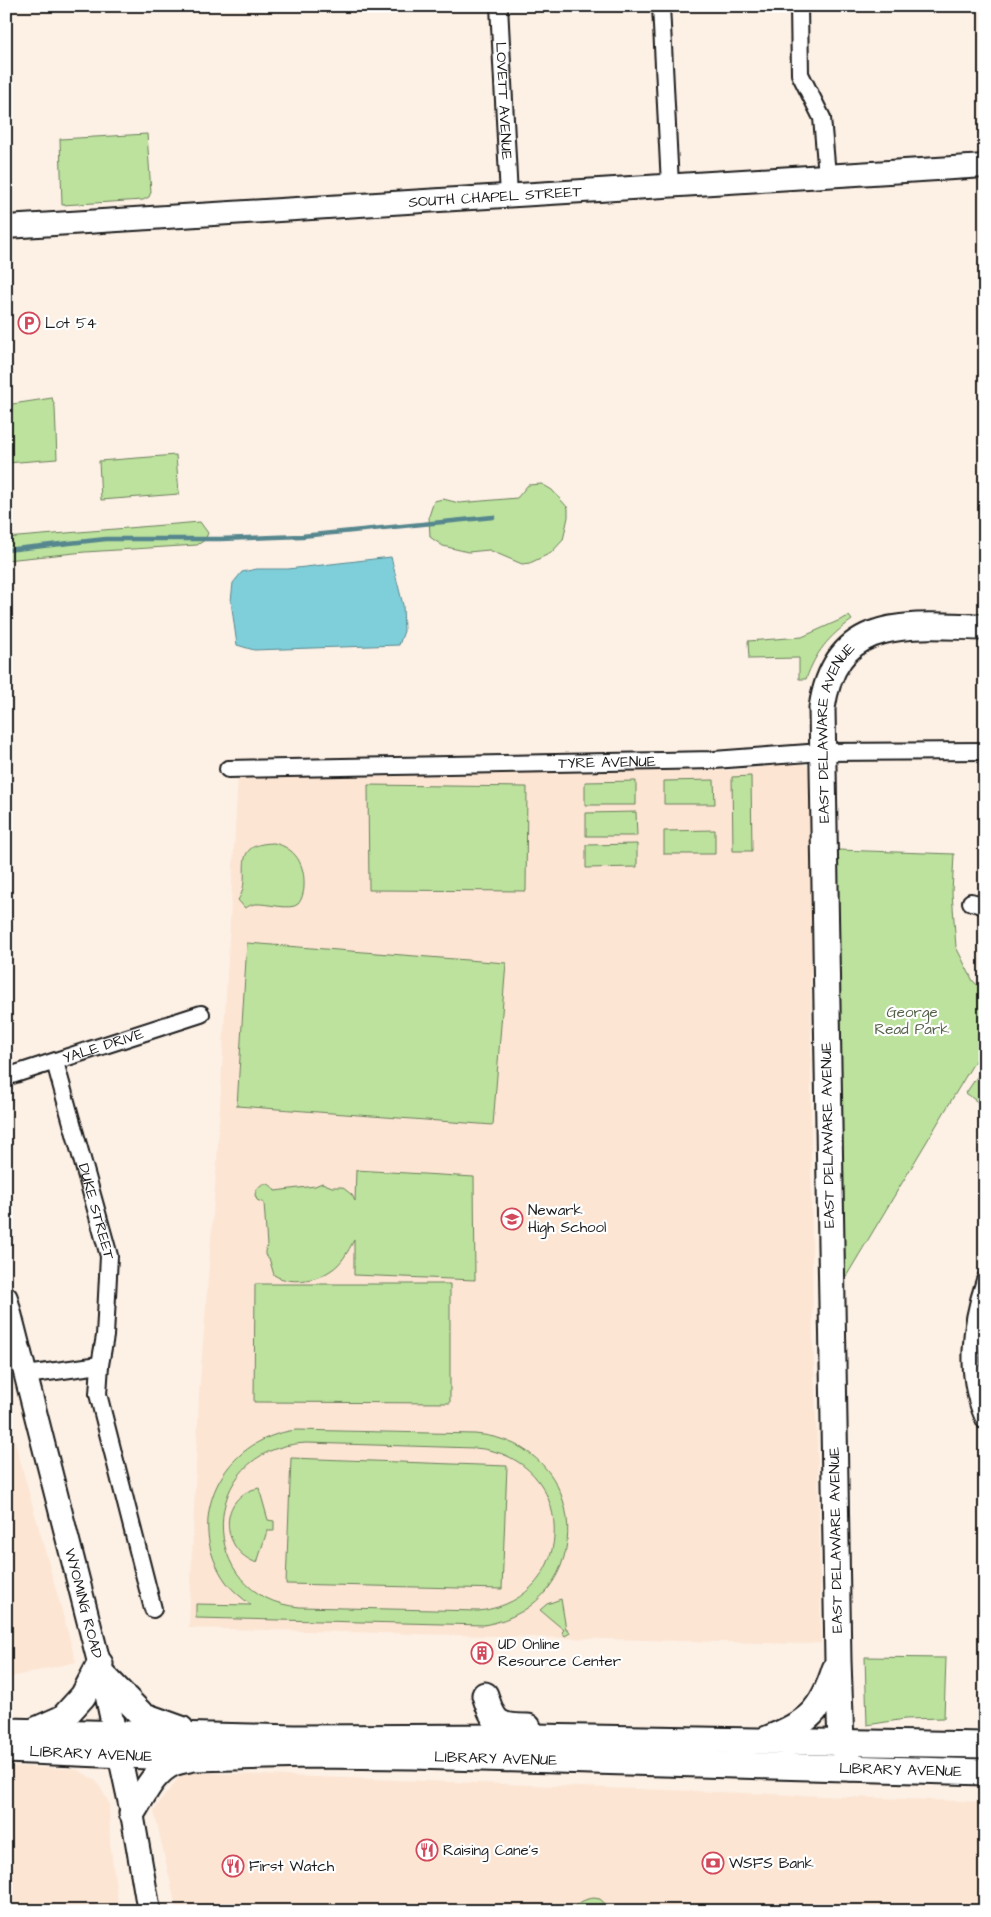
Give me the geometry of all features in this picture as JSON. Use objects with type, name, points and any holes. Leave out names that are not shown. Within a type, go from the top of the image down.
[{"type":"main road","name":"EAST DELAWARE AVENUE","points":[[851,1768],[840,1743],[822,708],[828,679],[838,661],[859,640],[871,634],[892,628],[985,627]]},
{"type":"main road","points":[[760,1742],[801,1724],[810,1716],[830,1687],[838,1661]]},
{"type":"main road","points":[[32,1732],[63,1718],[82,1696],[101,1669],[142,1714],[167,1725],[201,1747],[172,1763],[162,1771],[154,1779],[132,1813]]},
{"type":"main road","points":[[427,1738],[466,1723],[473,1718],[479,1710],[485,1695],[492,1715],[503,1725],[512,1727],[610,1728],[652,1740]]},
{"type":"main road","name":"LIBRARY AVENUE","points":[[6,1731],[32,1732],[118,1744]]},
{"type":"main road","name":"LIBRARY AVENUE","points":[[201,1747],[427,1738],[534,1737],[985,1745]]},
{"type":"main road","name":"LIBRARY AVENUE","points":[[6,1750],[118,1744],[201,1747],[309,1755],[413,1756],[985,1772]]},
{"type":"street","name":"LOVETT AVENUE","points":[[499,6],[509,196]]},
{"type":"street","points":[[661,6],[670,185]]},
{"type":"street","points":[[799,6],[800,74],[822,118],[827,175]]},
{"type":"street","name":"SOUTH CHAPEL STREET","points":[[6,227],[985,166]]},
{"type":"street","name":"TYRE AVENUE","points":[[228,769],[714,760],[822,752],[985,751]]},
{"type":"street","name":"YALE DRIVE","points":[[6,1077],[201,1014]]},
{"type":"street","name":"DUKE STREET","points":[[55,1062],[109,1256],[105,1336],[98,1394],[153,1609]]},
{"type":"street","points":[[985,1280],[978,1302],[972,1334],[971,1364],[975,1394],[985,1421]]},
{"type":"street","name":"WYOMING ROAD","points":[[6,1298],[101,1669],[132,1813],[149,1911]]},
{"type":"street","points":[[26,1375],[100,1365]]},
{"type":"shaded area","name":"Newark High School","points":[[794,762],[802,763],[808,767],[811,785],[813,1342],[818,1471],[821,1643],[189,1628],[199,1396],[217,1162],[238,775],[742,770]]},
{"type":"shaded area","points":[[6,1410],[76,1662],[6,1678]]},
{"type":"shaded area","points":[[6,1766],[72,1769],[80,1771],[97,1782],[109,1803],[110,1843],[119,1911],[6,1911]]},
{"type":"shaded area","points":[[183,1772],[985,1802],[985,1911],[177,1911],[154,1810]]},
{"type":"green space","points":[[147,134],[151,192],[149,197],[143,200],[62,205],[60,139]]},
{"type":"green space","points":[[52,398],[55,407],[57,459],[6,463],[6,405]]},
{"type":"green space","points":[[176,455],[179,494],[101,500],[99,461]]},
{"type":"green space","points":[[542,484],[552,490],[568,508],[568,517],[563,540],[551,553],[530,563],[522,564],[489,550],[468,552],[443,546],[430,537],[429,516],[434,501],[443,499],[459,503],[517,498],[528,485]]},
{"type":"green space","points":[[200,522],[208,533],[205,540],[197,545],[85,552],[6,560],[6,538]]},
{"type":"green space","points":[[849,616],[852,620],[824,646],[814,661],[806,679],[799,679],[799,658],[749,659],[748,641],[802,637]]},
{"type":"green space","points":[[751,776],[752,851],[733,851],[732,777]]},
{"type":"green space","points":[[714,780],[715,804],[664,804],[664,781]]},
{"type":"green space","points":[[636,781],[636,805],[585,805],[585,782]]},
{"type":"green space","points":[[368,785],[527,787],[526,891],[369,890]]},
{"type":"green space","points":[[636,812],[637,836],[586,836],[586,813]]},
{"type":"green space","points":[[715,830],[715,854],[664,854],[664,831]]},
{"type":"green space","points":[[274,843],[288,849],[301,864],[304,886],[301,900],[295,906],[290,907],[256,904],[245,908],[238,900],[244,881],[246,855],[251,849],[259,845]]},
{"type":"green space","points":[[637,844],[637,867],[586,868],[586,845]]},
{"type":"green space","name":"George Read Park","points":[[838,850],[954,854],[952,893],[956,947],[973,981],[985,992],[985,1044],[841,1285]]},
{"type":"green space","points":[[247,943],[506,963],[493,1125],[237,1106]]},
{"type":"green space","points":[[985,1065],[985,1108],[966,1093]]},
{"type":"green space","points":[[356,1170],[474,1177],[475,1280],[354,1275],[354,1240],[341,1261],[324,1274],[310,1279],[295,1281],[274,1275],[269,1258],[265,1255],[267,1246],[264,1203],[257,1200],[255,1195],[258,1188],[261,1185],[267,1184],[275,1191],[315,1186],[322,1183],[332,1187],[342,1187],[352,1195],[355,1201]]},
{"type":"green space","points":[[255,1284],[450,1284],[450,1403],[254,1402]]},
{"type":"green space","points":[[296,1430],[475,1434],[514,1444],[543,1465],[561,1493],[568,1525],[564,1558],[549,1588],[522,1611],[484,1625],[196,1618],[196,1604],[251,1605],[226,1582],[213,1558],[208,1533],[209,1509],[217,1486],[230,1466],[248,1449],[270,1437]],"holes":[[[306,1443],[475,1448],[509,1457],[534,1475],[549,1500],[554,1528],[550,1556],[536,1582],[513,1601],[479,1611],[300,1607],[266,1598],[241,1579],[227,1553],[222,1524],[228,1495],[244,1470],[270,1451]]]},
{"type":"green space","points":[[291,1458],[507,1466],[502,1589],[286,1584]]},
{"type":"green space","points":[[259,1488],[268,1520],[274,1521],[274,1531],[267,1531],[257,1563],[244,1556],[236,1547],[230,1535],[228,1523],[230,1511],[236,1501],[246,1493]]},
{"type":"green space","points":[[561,1599],[566,1629],[570,1633],[565,1636],[562,1632],[564,1630],[540,1610],[547,1604]]},
{"type":"green space","points":[[865,1657],[946,1658],[944,1718],[905,1719],[867,1725]]},
{"type":"green space","points":[[594,1898],[600,1899],[613,1911],[570,1911],[581,1902]]},
{"type":"water","points":[[391,557],[403,605],[404,631],[399,645],[254,650],[237,645],[231,601],[233,583],[242,572],[257,569],[288,569]]},
{"type":"waterway","points":[[6,550],[106,539],[220,539],[302,536],[493,517]]},
{"type":"place","name":"Lot 54","points":[[29,323]]},
{"type":"place","name":"Newark High School","points":[[512,1219]]},
{"type":"place","name":"UD Online Resource Center","points":[[482,1653]]},
{"type":"place","name":"Raising Cane's","points":[[427,1850]]},
{"type":"place","name":"WSFS Bank","points":[[713,1863]]},
{"type":"place","name":"First Watch","points":[[233,1866]]}]
